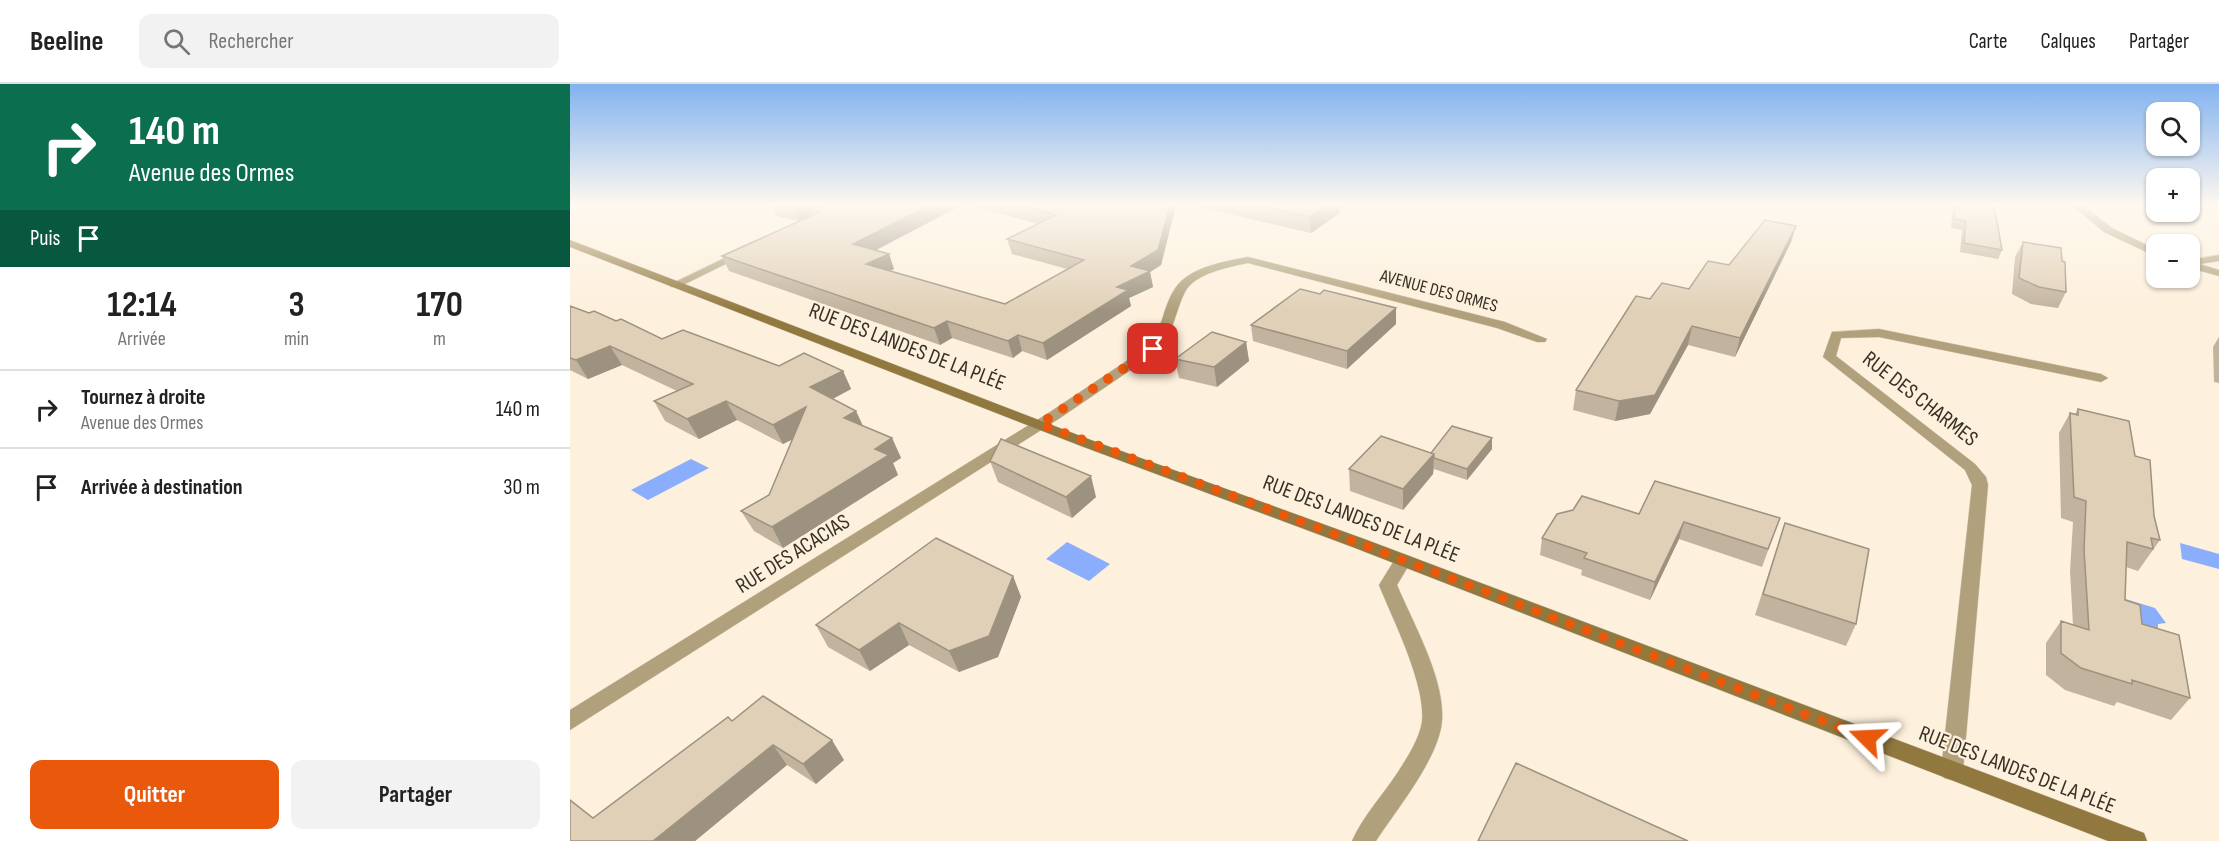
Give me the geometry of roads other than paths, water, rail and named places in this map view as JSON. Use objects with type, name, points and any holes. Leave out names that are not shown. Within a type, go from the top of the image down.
[{"type":"street","points":[[2129,240],[2146,249]]},
{"type":"street","name":"RUE DES LANDES DE LA PLÉE","points":[[570,243],[2136,841]]},
{"type":"street","points":[[675,285],[753,249]]},
{"type":"street","points":[[2200,262],[2219,258]]},
{"type":"street","name":"AVENUE DES ORMES","points":[[1040,424],[1153,349],[1163,337],[1180,288],[1210,268],[1233,262],[1248,261],[1362,289],[1501,325],[1540,339]]},
{"type":"street","points":[[2200,267],[2219,273]]},
{"type":"street","name":"RUE DES CHARMES","points":[[1952,771],[1980,485],[1978,477],[1970,467],[1829,357],[1836,335],[1879,333],[2101,378]]},
{"type":"street","name":"RUE DES ACACIAS","points":[[570,721],[1040,424]]},
{"type":"street","points":[[1363,841],[1423,748],[1432,721],[1427,688],[1388,585],[1403,560]]},
{"type":"water","points":[[691,459],[709,468],[648,500],[631,490]]},
{"type":"water","points":[[1067,542],[1110,564],[1089,581],[1046,559]]},
{"type":"water","points":[[2180,543],[2219,554],[2219,569],[2182,559]]},
{"type":"water","points":[[2096,590],[2155,608],[2166,623],[2158,624],[2158,629],[2097,610]]}]
